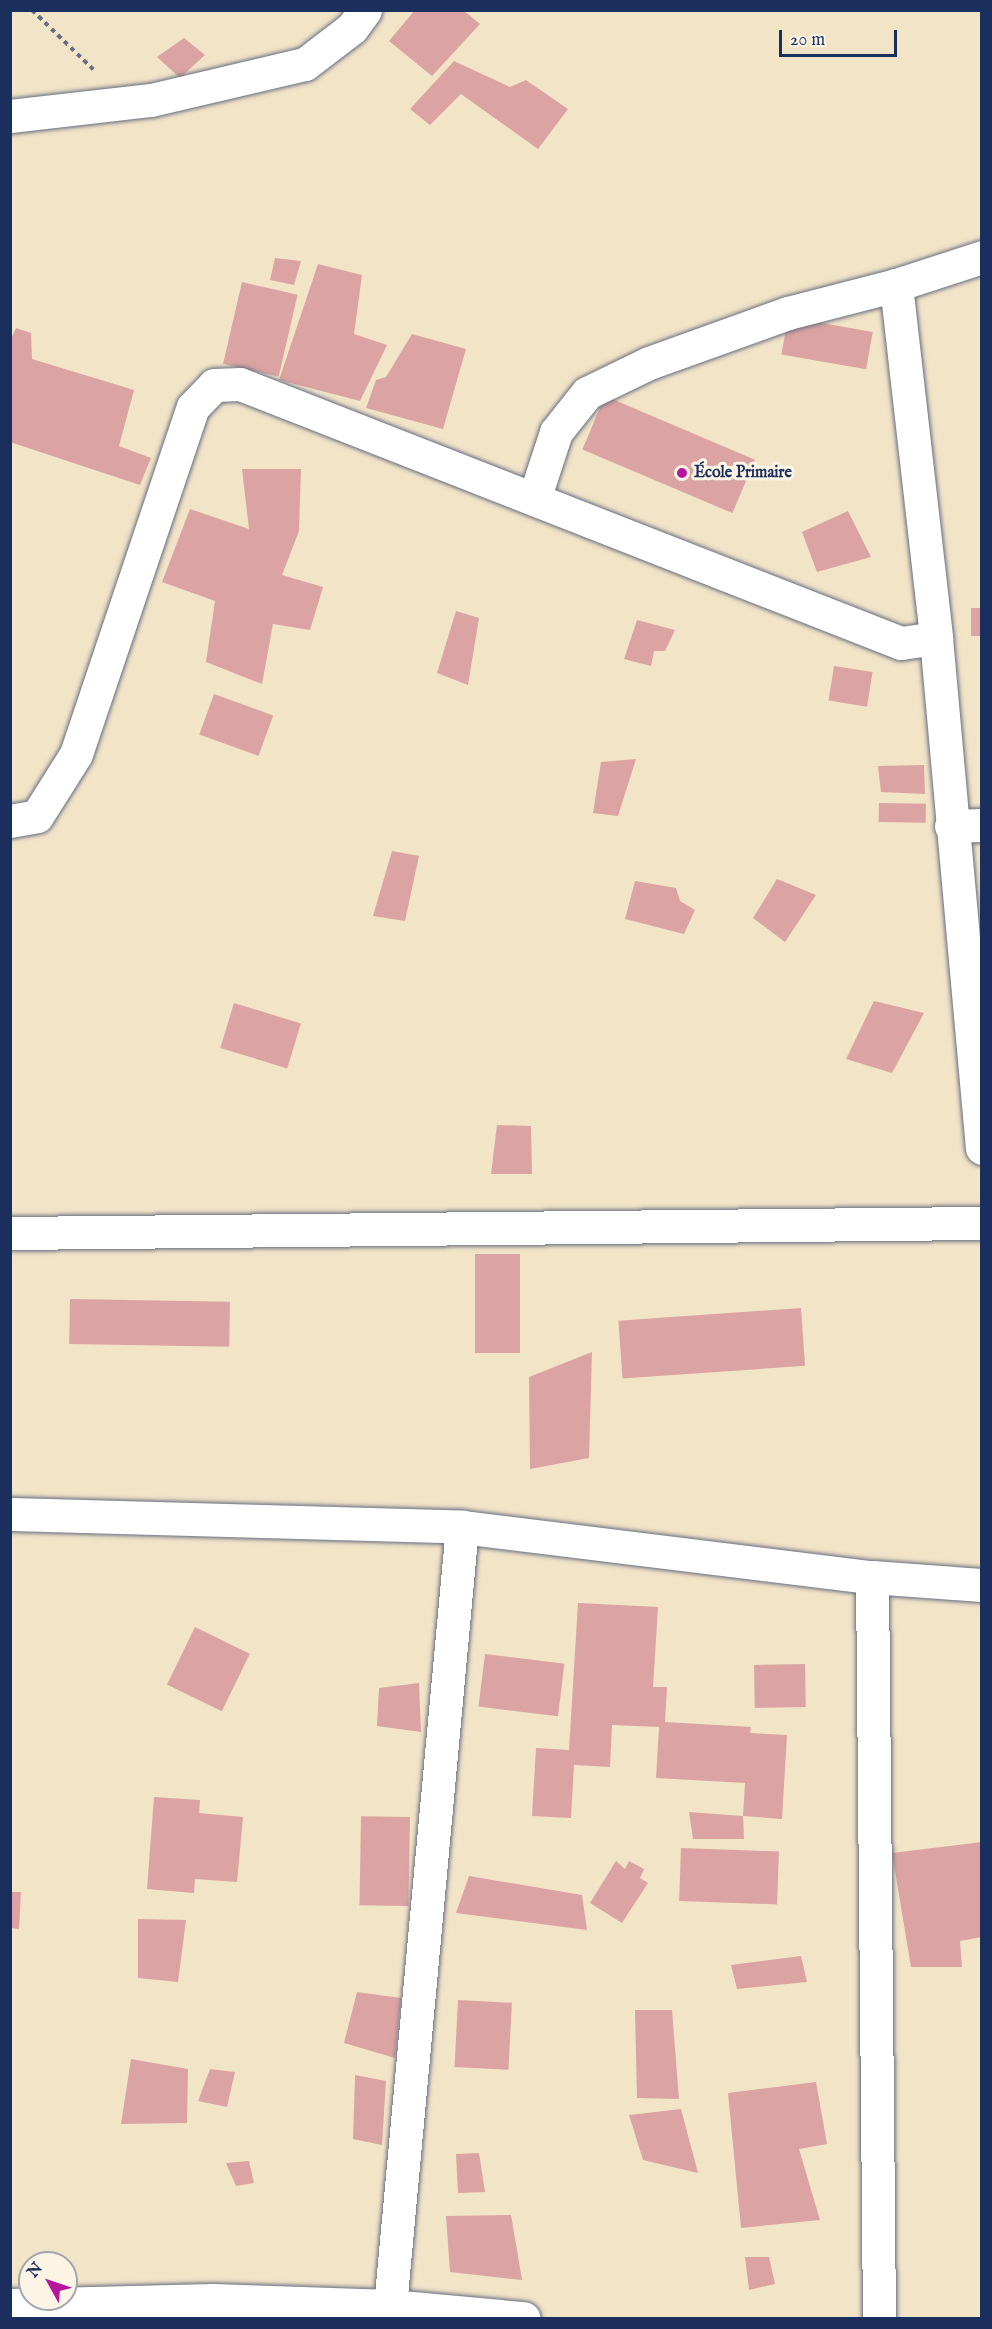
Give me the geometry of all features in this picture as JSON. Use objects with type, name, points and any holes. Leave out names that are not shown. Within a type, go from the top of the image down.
[{"type":"street","points":[[10,116],[151,100],[304,64],[352,28],[365,10]]},
{"type":"street","points":[[534,499],[556,432],[587,393],[650,363],[788,314],[896,285],[981,257]]},
{"type":"street","points":[[896,285],[936,638],[966,826],[981,1148]]},
{"type":"street","points":[[10,821],[37,816],[76,754],[193,407],[214,386],[240,384],[901,643],[936,638]]},
{"type":"street","points":[[10,1233],[981,1223]]},
{"type":"street","points":[[10,1514],[462,1527],[872,1577],[981,1585]]},
{"type":"street","points":[[390,2306],[462,1527]]},
{"type":"street","points":[[872,1577],[879,2319]]},
{"type":"street","points":[[10,2305],[268,2310],[390,2306],[523,2319]]},
{"type":"path","points":[[32,10],[101,75]]},
{"type":"building","points":[[415,10],[463,10],[480,24],[432,76],[389,41]]},
{"type":"building","points":[[184,38],[205,55],[180,78],[157,57]]},
{"type":"building","points":[[454,61],[510,87],[526,80],[568,109],[538,149],[461,94],[430,125],[410,109]]},
{"type":"building","points":[[275,258],[301,261],[294,285],[270,280]]},
{"type":"building","points":[[318,264],[362,275],[354,334],[387,345],[360,401],[279,380]]},
{"type":"building","points":[[242,282],[298,295],[279,377],[223,364]]},
{"type":"building","points":[[788,317],[873,332],[866,369],[781,354]]},
{"type":"building","points":[[16,328],[31,333],[32,359],[134,390],[119,446],[151,458],[140,485],[10,442],[10,341]]},
{"type":"building","points":[[412,334],[466,349],[443,429],[366,408],[376,380],[386,377]]},
{"type":"building","points":[[605,396],[755,460],[732,513],[582,449]]},
{"type":"building","points":[[242,469],[301,469],[299,531],[282,575],[323,587],[310,630],[273,624],[262,684],[206,662],[215,601],[162,582],[190,509],[249,529]]},
{"type":"building","points":[[848,511],[871,557],[817,572],[802,532]]},
{"type":"building","points":[[971,608],[982,608],[982,636],[971,636]]},
{"type":"building","points":[[456,611],[479,618],[468,685],[437,673]]},
{"type":"building","points":[[637,620],[675,630],[665,651],[654,651],[651,666],[624,659]]},
{"type":"building","points":[[834,666],[873,672],[867,707],[829,701]]},
{"type":"building","points":[[214,694],[273,716],[258,756],[199,734]]},
{"type":"building","points":[[636,759],[618,816],[593,813],[601,762]]},
{"type":"building","points":[[924,765],[925,794],[881,792],[878,766]]},
{"type":"building","points":[[879,803],[926,804],[926,823],[879,822]]},
{"type":"building","points":[[392,851],[419,856],[405,921],[373,916]]},
{"type":"building","points":[[777,879],[816,895],[785,942],[753,918]]},
{"type":"building","points":[[635,881],[676,888],[680,901],[695,910],[684,934],[625,919]]},
{"type":"building","points":[[874,1001],[924,1013],[892,1073],[846,1059]]},
{"type":"building","points":[[234,1003],[301,1023],[287,1068],[220,1048]]},
{"type":"building","points":[[497,1125],[531,1126],[532,1174],[491,1174]]},
{"type":"building","points":[[475,1254],[520,1254],[520,1353],[475,1353]]},
{"type":"building","points":[[70,1299],[230,1302],[229,1347],[69,1344]]},
{"type":"building","points":[[801,1308],[805,1366],[622,1379],[618,1321]]},
{"type":"building","points":[[592,1352],[589,1458],[530,1469],[529,1377]]},
{"type":"building","points":[[578,1603],[658,1607],[653,1687],[667,1687],[665,1722],[751,1727],[750,1733],[787,1735],[782,1819],[743,1816],[745,1783],[656,1778],[659,1727],[612,1725],[610,1767],[574,1765],[571,1818],[532,1816],[536,1748],[569,1750]]},
{"type":"building","points":[[195,1627],[250,1654],[222,1711],[167,1685]]},
{"type":"building","points":[[485,1654],[564,1664],[558,1716],[479,1707]]},
{"type":"building","points":[[805,1664],[806,1707],[755,1708],[754,1665]]},
{"type":"building","points":[[419,1683],[421,1732],[377,1726],[379,1688]]},
{"type":"building","points":[[154,1797],[200,1800],[199,1813],[243,1817],[237,1882],[195,1879],[194,1893],[147,1889]]},
{"type":"building","points":[[689,1812],[743,1816],[744,1839],[693,1839]]},
{"type":"building","points":[[361,1816],[410,1817],[408,1906],[359,1905]]},
{"type":"building","points":[[982,1842],[982,1937],[960,1941],[962,1967],[911,1967],[892,1853]]},
{"type":"building","points":[[681,1848],[779,1851],[777,1904],[679,1901]]},
{"type":"building","points":[[616,1861],[625,1869],[629,1861],[644,1869],[640,1878],[648,1883],[622,1923],[590,1903]]},
{"type":"building","points":[[469,1876],[582,1895],[587,1930],[456,1913]]},
{"type":"building","points":[[10,1892],[21,1892],[19,1929],[10,1928]]},
{"type":"building","points":[[138,1919],[186,1920],[178,1982],[138,1978]]},
{"type":"building","points":[[801,1956],[807,1982],[737,1989],[731,1965]]},
{"type":"building","points":[[357,1992],[401,1998],[395,2058],[344,2043]]},
{"type":"building","points":[[458,2000],[512,2003],[508,2070],[454,2067]]},
{"type":"building","points":[[635,2010],[672,2010],[679,2099],[637,2098]]},
{"type":"building","points":[[131,2059],[188,2069],[187,2123],[121,2124]]},
{"type":"building","points":[[210,2069],[235,2072],[227,2107],[198,2101]]},
{"type":"building","points":[[355,2075],[386,2081],[382,2145],[353,2139]]},
{"type":"building","points":[[816,2082],[827,2144],[799,2149],[820,2220],[741,2228],[728,2093]]},
{"type":"building","points":[[681,2109],[698,2173],[643,2160],[629,2115]]},
{"type":"building","points":[[479,2153],[485,2192],[458,2193],[456,2154]]},
{"type":"building","points":[[249,2161],[254,2183],[236,2186],[226,2163]]},
{"type":"building","points":[[511,2215],[522,2280],[450,2272],[446,2216]]},
{"type":"building","points":[[745,2257],[769,2257],[775,2284],[749,2290]]},
{"type":"place","name":"École Primaire","points":[[682,473]]}]
